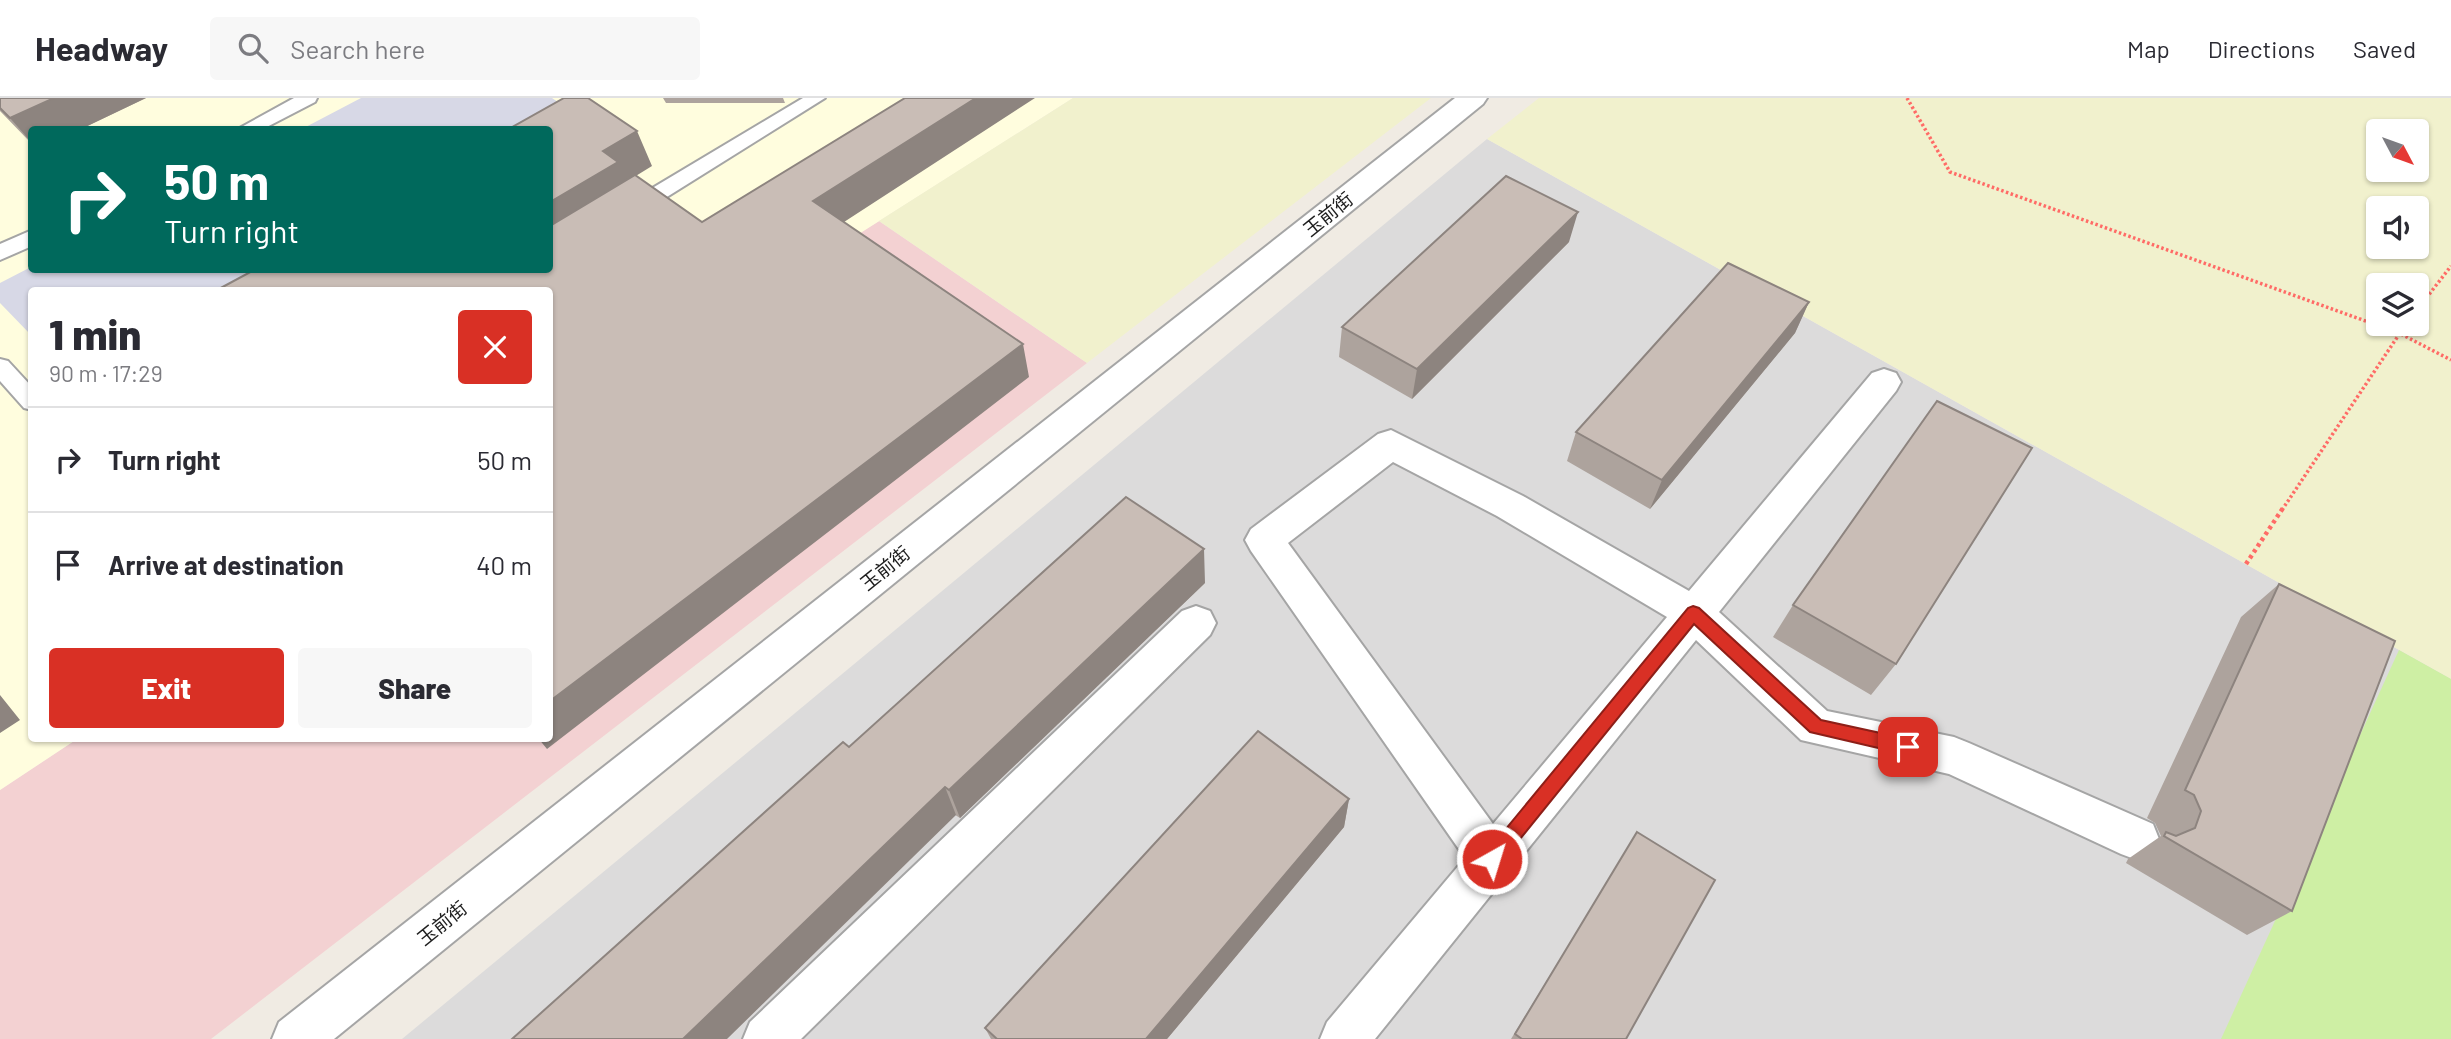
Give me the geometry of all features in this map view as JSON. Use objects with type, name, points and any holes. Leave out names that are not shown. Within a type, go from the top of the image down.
[{"type":"street","name":"玉前街","points":[[296,1039],[1473,98]]},
{"type":"street","points":[[1344,1039],[1884,383]]},
{"type":"street","points":[[1492,859],[1264,540],[1391,444],[1510,506],[1693,613],[1816,727],[1954,757],[2137,839]]},
{"type":"street","points":[[767,1039],[1196,623]]},
{"type":"lane","points":[[253,126],[308,98]]},
{"type":"lane","points":[[619,217],[817,98]]},
{"type":"lane","points":[[0,253],[28,239]]},
{"type":"lane","points":[[0,367],[28,398]]},
{"type":"path","points":[[1907,98],[1950,172],[2366,321]]},
{"type":"path","points":[[2429,294],[2451,266]]},
{"type":"path","points":[[2246,564],[2397,336]]},
{"type":"path","points":[[2405,336],[2451,360]]},
{"type":"shaded area","points":[[0,98],[1073,98],[553,428],[553,287],[28,287],[28,742],[72,742],[0,790]]},
{"type":"shaded area","points":[[361,98],[552,98],[593,126],[553,130],[553,126],[308,126]]},
{"type":"shaded area","points":[[1487,139],[2451,679],[2451,1039],[402,1039]]},
{"type":"shaded area","points":[[879,221],[1087,363],[211,1039],[0,1039],[0,790],[72,742],[553,742],[553,428]]},
{"type":"shaded area","points":[[28,269],[28,273],[335,273],[310,287],[28,287],[28,332],[0,303],[0,283]]},
{"type":"green space","points":[[1073,98],[1431,98],[1087,363],[879,221]]},
{"type":"green space","points":[[1539,98],[2451,98],[2451,679],[1487,139]]},
{"type":"green space","points":[[2399,650],[2451,679],[2451,1039],[2221,1039]]},
{"type":"building","points":[[0,98],[54,98],[10,118],[0,108]]},
{"type":"building","points":[[564,98],[588,98],[637,131],[603,151],[618,162],[553,200],[553,126],[514,126]]},
{"type":"building","points":[[905,98],[976,98],[813,201],[1023,344],[553,699],[553,287],[223,287],[248,273],[553,273],[553,224],[635,175],[702,222]]},
{"type":"building","points":[[1506,176],[1578,212],[1417,369],[1342,327]]},
{"type":"building","points":[[1728,263],[1809,302],[1662,480],[1576,432]]},
{"type":"building","points":[[1937,401],[2032,448],[1896,664],[1793,605]]},
{"type":"building","points":[[1126,497],[1204,549],[949,790],[945,787],[683,1039],[512,1039],[843,742],[849,747]]},
{"type":"building","points":[[2279,584],[2395,641],[2292,911],[2164,836],[2166,832],[2176,836],[2195,828],[2201,811],[2194,795],[2185,790]]},
{"type":"building","points":[[1258,731],[1349,799],[1146,1039],[997,1039],[985,1028]]},
{"type":"building","points":[[1637,832],[1715,880],[1626,1039],[1522,1039],[1515,1034]]},
{"type":"route","points":[[1492,859],[1693,613],[1816,727],[1908,747]]}]
